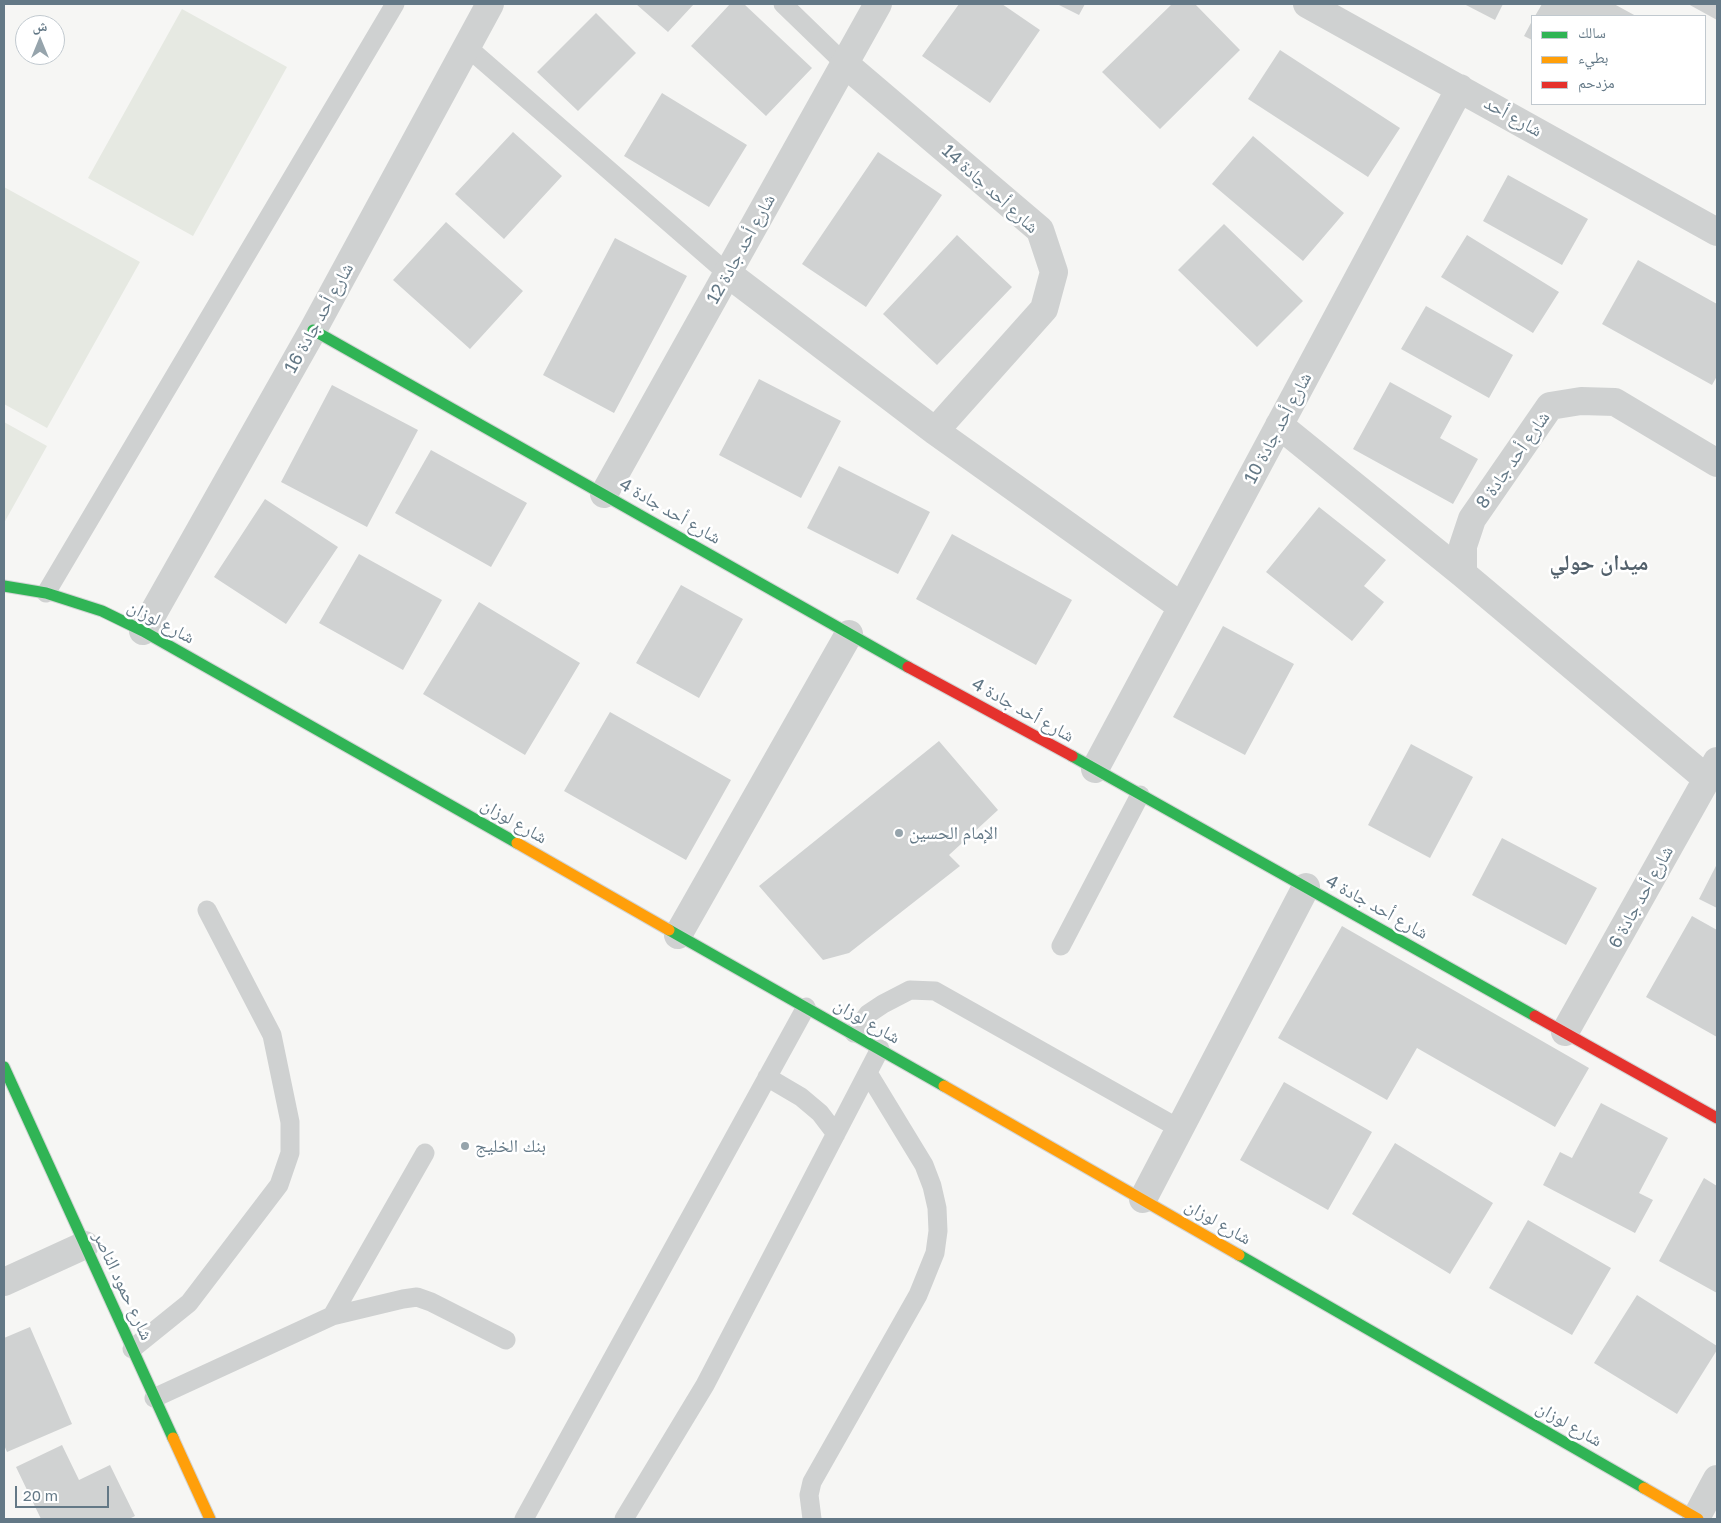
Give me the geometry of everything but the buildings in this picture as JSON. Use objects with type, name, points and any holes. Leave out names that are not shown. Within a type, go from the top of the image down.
[{"type":"street","name":"شارع أحد جادة 16","points":[[144,631],[313,330],[490,4]]},
{"type":"street","name":"شارع أحد جادة 12","points":[[604,494],[878,4]]},
{"type":"street","name":"شارع أحد","points":[[1308,4],[1717,232]]},
{"type":"street","name":"شارع أحد جادة 14","points":[[845,64],[1040,230],[1054,272],[1044,309],[935,432]]},
{"type":"street","name":"شارع أحد جادة 10","points":[[1095,769],[1460,88]]},
{"type":"street","points":[[727,273],[935,432],[1182,607]]},
{"type":"street","name":"شارع أحد جادة 4","points":[[313,330],[849,634],[1140,794],[1717,1118]]},
{"type":"street","name":"شارع أحد جادة 8","points":[[1463,574],[1463,546],[1472,519],[1550,406],[1580,401],[1615,402],[1717,463]]},
{"type":"street","points":[[1279,425],[1463,574],[1712,770]]},
{"type":"street","name":"شارع لوزان","points":[[4,586],[46,593],[102,611],[144,631],[1143,1199],[1697,1518]]},
{"type":"street","points":[[678,935],[849,634]]},
{"type":"street","name":"شارع أحد جادة 6","points":[[1565,1032],[1712,770]]},
{"type":"street","points":[[1143,1199],[1306,887]]},
{"type":"street","name":"شارع حمود الناصر","points":[[4,1068],[210,1519]]},
{"type":"street","points":[[4,1282],[84,1245]]},
{"type":"street","points":[[1697,1518],[1717,1479]]},
{"type":"lane","points":[[46,593],[395,4]]},
{"type":"lane","points":[[783,4],[845,64]]},
{"type":"lane","points":[[466,46],[727,273]]},
{"type":"lane","points":[[1061,946],[1140,794]]},
{"type":"lane","points":[[132,1349],[189,1303],[279,1185],[290,1153],[290,1122],[272,1035],[207,910]]},
{"type":"lane","points":[[854,1034],[868,1014],[883,1004],[910,990],[935,991],[1180,1129]]},
{"type":"lane","points":[[524,1519],[806,1007]]},
{"type":"lane","points":[[624,1519],[705,1384],[880,1049]]},
{"type":"lane","points":[[812,1519],[809,1495],[812,1482],[918,1295],[935,1253],[938,1231],[934,1194],[924,1165],[868,1073]]},
{"type":"lane","points":[[767,1077],[801,1097],[820,1113],[836,1134]]},
{"type":"lane","points":[[332,1316],[425,1153]]},
{"type":"lane","points":[[154,1398],[332,1316],[417,1297],[506,1340]]},
{"type":"shaded area","points":[[182,9],[287,67],[193,236],[88,178]]},
{"type":"shaded area","points":[[4,187],[140,262],[47,428],[4,404]]},
{"type":"shaded area","points":[[4,422],[47,446],[4,523]]},
{"type":"traffic: fast","points":[[313,330],[908,667]]},
{"type":"traffic: fast","points":[[4,586],[46,593],[102,611],[143,631],[517,843]]},
{"type":"traffic: fast","points":[[1072,756],[1535,1016]]},
{"type":"traffic: fast","points":[[669,930],[944,1086]]},
{"type":"traffic: fast","points":[[4,1067],[173,1438]]},
{"type":"traffic: fast","points":[[1239,1255],[1644,1488]]},
{"type":"traffic: slow","points":[[517,843],[669,930]]},
{"type":"traffic: slow","points":[[944,1086],[1239,1255]]},
{"type":"traffic: slow","points":[[173,1438],[210,1519]]},
{"type":"traffic: slow","points":[[1644,1488],[1698,1519]]},
{"type":"traffic: jam","points":[[908,667],[1072,756]]},
{"type":"traffic: jam","points":[[1535,1016],[1717,1118]]},
{"type":"place","name":"الإمام الحسين","points":[[899,833]]},
{"type":"place","name":"بنك الخليج","points":[[465,1146]]},
{"type":"district","name":"ميدان حولي","points":[[1599,563]]}]
